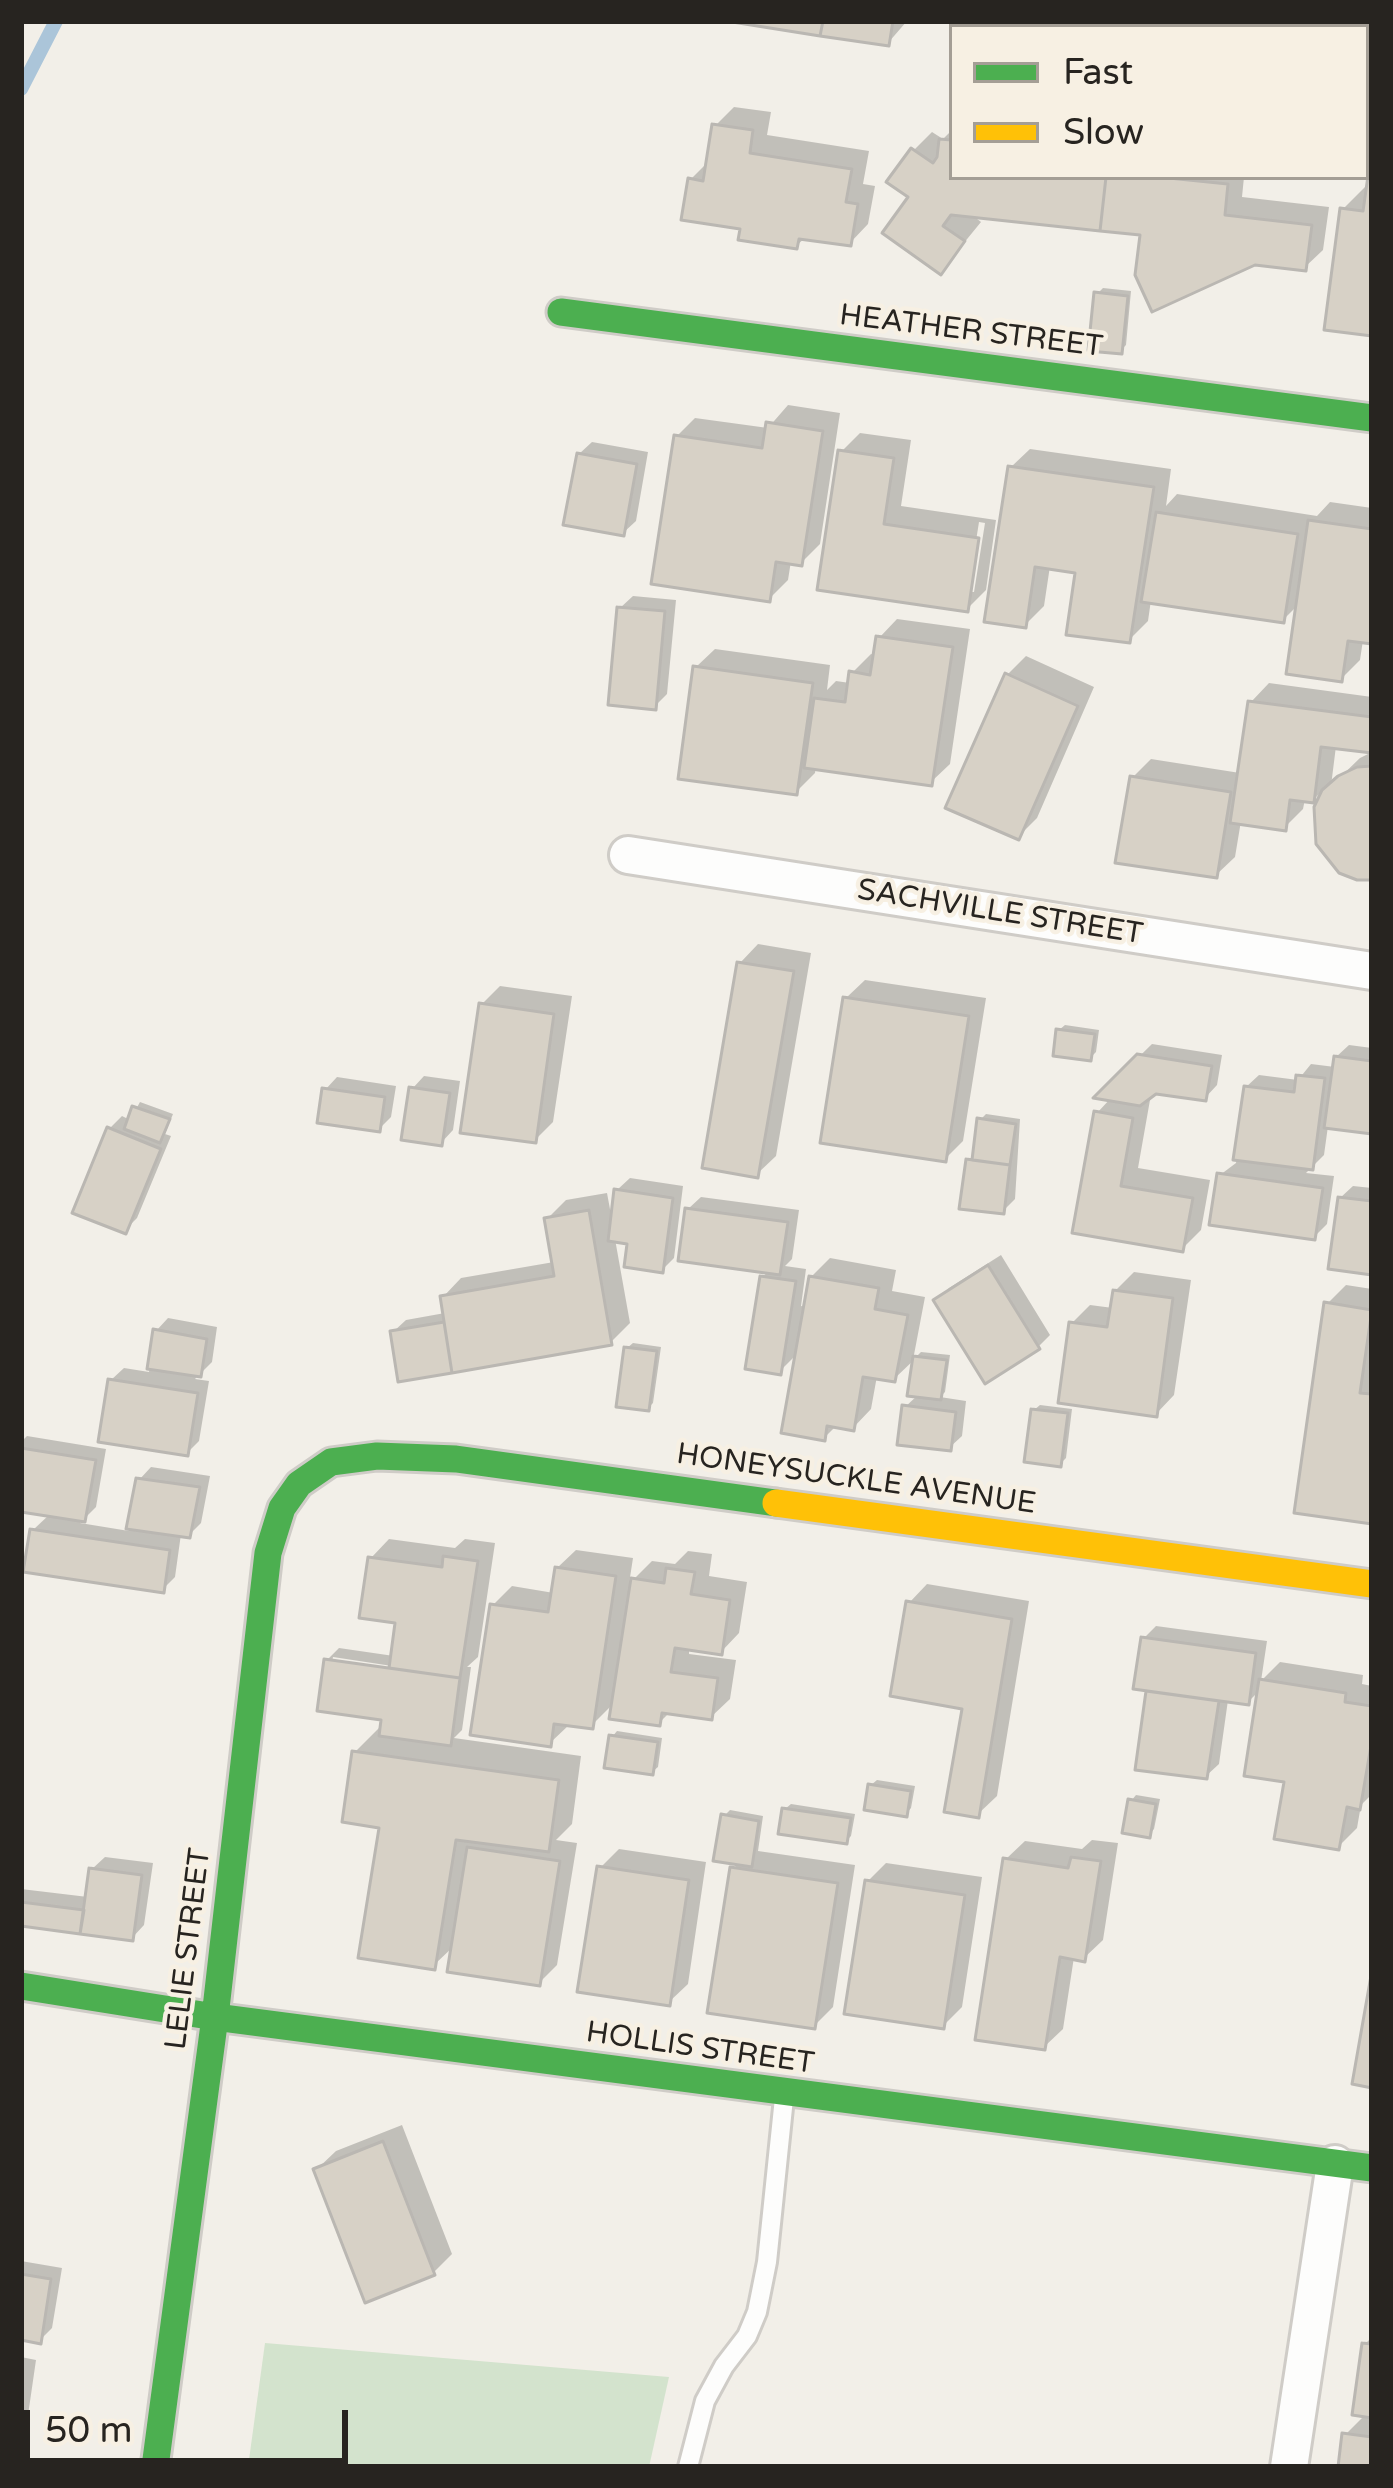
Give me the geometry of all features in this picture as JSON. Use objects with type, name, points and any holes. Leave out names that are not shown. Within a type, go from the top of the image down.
[{"type":"street","name":"HEATHER STREET","points":[[561,312],[1372,418]]},
{"type":"street","name":"SACHVILLE STREET","points":[[628,855],[1372,971]]},
{"type":"street","name":"HONEYSUCKLE AVENUE","points":[[331,1462],[377,1456],[456,1459],[1372,1585]]},
{"type":"street","name":"LELIE STREET","points":[[155,2467],[268,1553],[282,1508],[298,1484],[331,1462]]},
{"type":"street","name":"HOLLIS STREET","points":[[21,1986],[214,2017],[1372,2168]]},
{"type":"street","points":[[1289,2467],[1335,2164]]},
{"type":"lane","points":[[688,2467],[705,2402],[724,2366],[748,2336],[757,2312],[767,2262],[784,2093]]},
{"type":"green space","points":[[265,2343],[669,2377],[649,2467],[248,2467]]},
{"type":"building","points":[[726,21],[823,21],[820,36]]},
{"type":"building","points":[[823,21],[893,21],[889,46],[820,36]]},
{"type":"building","points":[[1145,21],[1359,21],[1358,24]]},
{"type":"building","points":[[712,124],[753,130],[750,153],[852,169],[846,202],[858,204],[851,246],[799,239],[797,249],[738,240],[740,229],[681,220],[688,178],[703,181]]},
{"type":"building","points":[[939,139],[949,140],[949,180],[1106,180],[1100,231],[951,215],[943,226],[965,241],[941,275],[882,233],[908,197],[886,182],[911,148],[933,163]]},
{"type":"building","points":[[1372,169],[1372,336],[1324,330],[1340,208],[1363,211]]},
{"type":"building","points":[[1106,180],[1228,184],[1225,215],[1312,225],[1306,271],[1255,265],[1152,312],[1135,275],[1140,235],[1100,231]]},
{"type":"building","points":[[1094,292],[1128,296],[1122,354],[1088,351]]},
{"type":"building","points":[[766,422],[823,431],[802,566],[776,562],[770,602],[651,584],[674,435],[762,448]]},
{"type":"building","points":[[838,450],[894,458],[884,524],[979,538],[968,612],[817,590]]},
{"type":"building","points":[[577,453],[637,464],[624,536],[563,525]]},
{"type":"building","points":[[1008,466],[1154,487],[1130,643],[1066,635],[1075,573],[1035,567],[1026,628],[984,622]]},
{"type":"building","points":[[1156,512],[1298,534],[1284,623],[1141,602]]},
{"type":"building","points":[[1308,520],[1372,529],[1372,644],[1348,641],[1342,682],[1286,674]]},
{"type":"building","points":[[617,607],[665,611],[656,710],[608,705]]},
{"type":"building","points":[[876,636],[953,647],[932,786],[804,768],[814,698],[845,702],[849,671],[870,675]]},
{"type":"building","points":[[693,666],[813,683],[797,795],[678,779]]},
{"type":"building","points":[[1005,673],[1078,706],[1019,840],[945,808]]},
{"type":"building","points":[[1248,701],[1372,717],[1372,753],[1321,747],[1314,803],[1290,800],[1286,831],[1230,823]]},
{"type":"building","points":[[1372,766],[1372,880],[1357,880],[1339,873],[1316,844],[1314,807],[1322,790],[1338,776]]},
{"type":"building","points":[[1130,776],[1231,792],[1217,878],[1115,863]]},
{"type":"building","points":[[737,962],[794,971],[758,1178],[702,1168]]},
{"type":"building","points":[[843,997],[969,1016],[946,1162],[820,1143]]},
{"type":"building","points":[[479,1003],[554,1014],[536,1143],[460,1133]]},
{"type":"building","points":[[1056,1029],[1095,1034],[1091,1061],[1053,1056]]},
{"type":"building","points":[[1137,1054],[1212,1066],[1206,1101],[1156,1094],[1140,1106],[1093,1098]]},
{"type":"building","points":[[1334,1056],[1372,1061],[1372,1134],[1324,1128]]},
{"type":"building","points":[[1296,1075],[1325,1078],[1313,1170],[1233,1160],[1244,1086],[1294,1092]]},
{"type":"building","points":[[409,1087],[450,1093],[442,1146],[401,1140]]},
{"type":"building","points":[[322,1088],[385,1097],[380,1132],[317,1123]]},
{"type":"building","points":[[132,1106],[170,1119],[160,1143],[124,1129]]},
{"type":"building","points":[[1094,1111],[1133,1118],[1121,1186],[1193,1198],[1183,1252],[1072,1233]]},
{"type":"building","points":[[977,1118],[1016,1124],[1010,1165],[972,1160]]},
{"type":"building","points":[[107,1127],[161,1149],[126,1234],[72,1213]]},
{"type":"building","points":[[966,1159],[1010,1165],[1004,1214],[959,1209]]},
{"type":"building","points":[[1217,1173],[1323,1188],[1315,1240],[1209,1225]]},
{"type":"building","points":[[614,1189],[673,1198],[663,1273],[624,1267],[627,1244],[608,1241]]},
{"type":"building","points":[[1338,1197],[1372,1201],[1372,1275],[1328,1269]]},
{"type":"building","points":[[685,1208],[788,1222],[780,1275],[678,1261]]},
{"type":"building","points":[[589,1210],[612,1345],[452,1373],[440,1296],[554,1276],[544,1218]]},
{"type":"building","points":[[988,1265],[1040,1349],[985,1384],[933,1300]]},
{"type":"building","points":[[760,1276],[796,1281],[781,1375],[745,1369]]},
{"type":"building","points":[[809,1276],[879,1288],[875,1309],[908,1315],[895,1382],[863,1377],[854,1431],[827,1426],[825,1441],[781,1433]]},
{"type":"building","points":[[1113,1290],[1173,1298],[1157,1417],[1058,1403],[1069,1322],[1107,1327]]},
{"type":"building","points":[[1324,1302],[1372,1310],[1360,1393],[1372,1394],[1372,1524],[1294,1513]]},
{"type":"building","points":[[444,1322],[452,1373],[398,1382],[390,1331]]},
{"type":"building","points":[[153,1329],[207,1339],[201,1377],[147,1369]]},
{"type":"building","points":[[624,1347],[657,1351],[649,1411],[616,1407]]},
{"type":"building","points":[[913,1356],[947,1360],[941,1400],[907,1396]]},
{"type":"building","points":[[108,1379],[198,1393],[188,1456],[98,1442]]},
{"type":"building","points":[[902,1405],[956,1412],[951,1451],[897,1445]]},
{"type":"building","points":[[1031,1409],[1068,1413],[1061,1467],[1024,1462]]},
{"type":"building","points":[[21,1448],[96,1460],[85,1522],[21,1512]]},
{"type":"building","points":[[136,1478],[200,1487],[190,1538],[126,1529]]},
{"type":"building","points":[[30,1529],[170,1550],[164,1593],[23,1572]]},
{"type":"building","points":[[443,1556],[478,1561],[460,1678],[389,1668],[395,1623],[359,1618],[368,1557],[442,1567]]},
{"type":"building","points":[[555,1567],[616,1576],[593,1729],[554,1724],[551,1747],[470,1735],[490,1604],[548,1612]]},
{"type":"building","points":[[666,1568],[695,1572],[691,1594],[730,1600],[722,1655],[675,1648],[671,1672],[718,1678],[712,1720],[662,1713],[660,1726],[609,1719],[631,1578],[664,1583]]},
{"type":"building","points":[[906,1601],[1012,1619],[979,1818],[944,1812],[962,1709],[890,1696]]},
{"type":"building","points":[[1141,1637],[1256,1653],[1249,1705],[1133,1689]]},
{"type":"building","points":[[324,1659],[460,1678],[451,1746],[379,1736],[381,1720],[317,1711]]},
{"type":"building","points":[[1259,1679],[1346,1693],[1345,1702],[1372,1706],[1372,1740],[1360,1810],[1347,1807],[1339,1850],[1274,1839],[1284,1782],[1244,1776]]},
{"type":"building","points":[[1146,1691],[1219,1701],[1207,1779],[1135,1770]]},
{"type":"building","points":[[609,1735],[658,1742],[653,1775],[604,1768]]},
{"type":"building","points":[[352,1751],[559,1780],[549,1852],[456,1840],[435,1970],[358,1958],[379,1828],[342,1822]]},
{"type":"building","points":[[868,1784],[911,1791],[907,1817],[864,1810]]},
{"type":"building","points":[[1128,1799],[1156,1804],[1150,1838],[1122,1833]]},
{"type":"building","points":[[782,1808],[851,1818],[847,1844],[778,1834]]},
{"type":"building","points":[[721,1814],[759,1821],[752,1867],[713,1861]]},
{"type":"building","points":[[467,1847],[560,1861],[540,1986],[447,1972]]},
{"type":"building","points":[[1071,1857],[1101,1861],[1085,1962],[1060,1957],[1045,2050],[975,2040],[1003,1858],[1068,1868]]},
{"type":"building","points":[[597,1866],[689,1880],[670,2006],[577,1992]]},
{"type":"building","points":[[730,1867],[838,1883],[815,2029],[707,2013]]},
{"type":"building","points":[[89,1868],[142,1875],[133,1941],[80,1934]]},
{"type":"building","points":[[865,1880],[965,1895],[944,2029],[844,2014]]},
{"type":"building","points":[[21,1902],[84,1910],[80,1934],[21,1926]]},
{"type":"building","points":[[1372,1970],[1372,2088],[1352,2084]]},
{"type":"building","points":[[383,2141],[435,2275],[365,2303],[313,2169]]},
{"type":"building","points":[[21,2274],[51,2279],[41,2344],[21,2340]]},
{"type":"building","points":[[1362,2343],[1372,2344],[1372,2418],[1352,2415]]},
{"type":"building","points":[[1342,2433],[1372,2437],[1372,2467],[1338,2467]]},
{"type":"waterway","points":[[21,89],[56,21]]},
{"type":"traffic: fast","points":[[561,312],[1372,418]]},
{"type":"traffic: fast","points":[[155,2467],[215,2017],[268,1553],[282,1508],[299,1484],[331,1462],[377,1456],[456,1459],[776,1503]]},
{"type":"traffic: fast","points":[[21,1986],[215,2017],[1372,2168]]},
{"type":"traffic: slow","points":[[776,1503],[1372,1584]]}]
